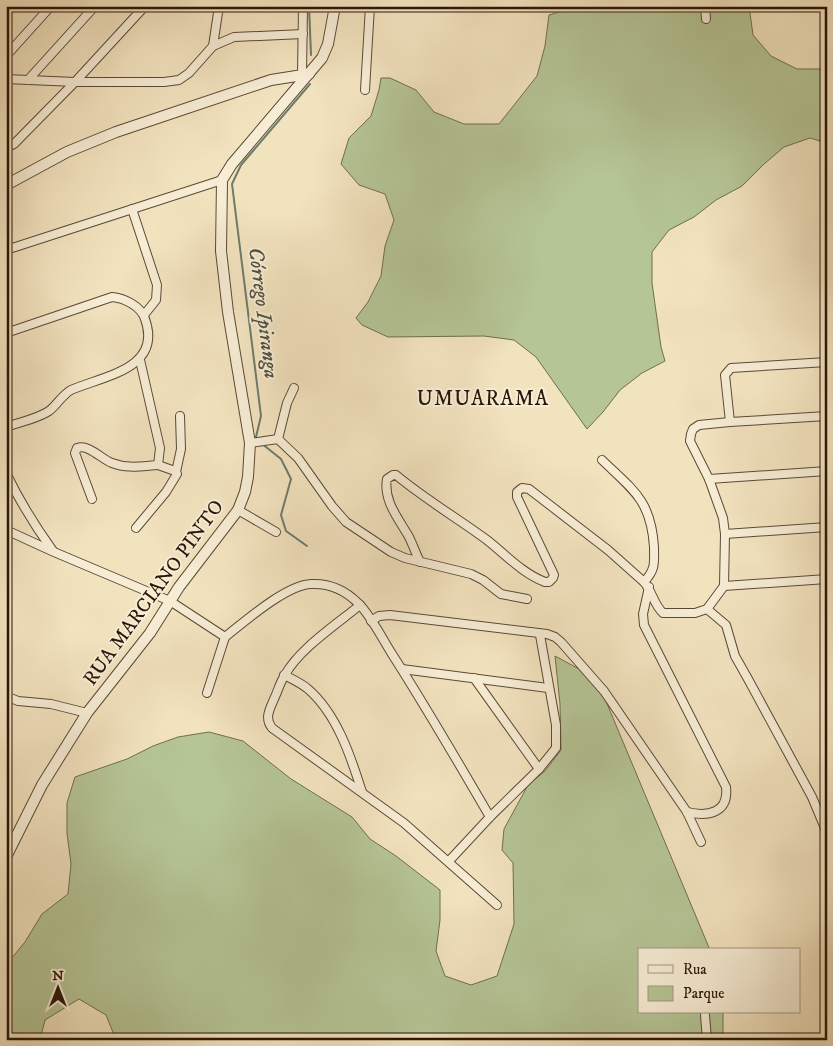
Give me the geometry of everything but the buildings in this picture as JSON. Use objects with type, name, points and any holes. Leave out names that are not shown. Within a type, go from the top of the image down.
[{"type":"street","points":[[6,56],[51,6]]},
{"type":"street","points":[[28,80],[95,6]]},
{"type":"street","points":[[6,148],[14,144],[75,82],[145,6]]},
{"type":"street","points":[[213,46],[218,6]]},
{"type":"street","points":[[304,6],[303,34],[306,74]]},
{"type":"street","points":[[6,250],[222,180],[232,164],[306,74],[318,65],[325,51],[336,6]]},
{"type":"street","points":[[365,90],[370,6]]},
{"type":"street","points":[[705,6],[706,18]]},
{"type":"street","points":[[6,79],[75,82],[164,82],[179,80],[189,73],[213,46],[234,37],[303,34]]},
{"type":"street","points":[[6,185],[67,152],[116,132],[271,80],[306,74]]},
{"type":"street","name":"RUA MARCIANO PINTO","points":[[6,857],[42,785],[87,713],[145,640],[179,587],[238,510],[245,492],[252,442],[226,294],[222,251],[222,180]]},
{"type":"street","points":[[132,209],[157,286],[156,300],[144,315]]},
{"type":"street","points":[[6,333],[112,297],[128,301],[144,315],[148,334],[147,346],[140,360],[120,372],[70,391],[49,411],[6,427]]},
{"type":"street","points":[[140,360],[160,448],[158,465]]},
{"type":"street","points":[[730,422],[725,375],[731,368],[735,366],[827,362]]},
{"type":"street","points":[[278,439],[287,403],[294,388]]},
{"type":"street","points":[[136,528],[174,480],[181,450],[180,416]]},
{"type":"street","points":[[420,562],[410,539],[392,510],[386,491],[387,479],[393,475],[396,475],[419,494],[488,540],[518,567],[541,581],[549,582],[554,578],[552,568],[517,496],[517,492],[522,488],[529,489],[608,550],[646,585],[663,613],[695,613],[707,609],[724,586],[725,534],[720,506],[690,441],[693,429],[699,425],[827,416]]},
{"type":"street","points":[[252,442],[278,439],[298,458],[332,506],[346,522],[391,552],[405,558],[471,574],[483,580],[501,594],[527,599]]},
{"type":"street","points":[[92,499],[75,453],[77,448],[85,447],[109,462],[121,466],[158,465],[176,472]]},
{"type":"street","points":[[602,460],[641,499],[649,515],[653,534],[654,564],[646,585],[643,614],[644,625],[726,787],[728,796],[717,810],[701,816],[687,812]]},
{"type":"street","points":[[6,472],[32,521],[54,552]]},
{"type":"street","points":[[709,479],[827,472]]},
{"type":"street","points":[[238,510],[276,532]]},
{"type":"street","points":[[725,534],[827,528]]},
{"type":"street","points":[[6,530],[170,601],[225,637]]},
{"type":"street","points":[[724,586],[827,579]]},
{"type":"street","points":[[207,693],[225,637],[279,597],[302,585],[328,584],[336,587],[360,605],[371,620],[490,817]]},
{"type":"street","points":[[360,605],[303,652],[284,675],[268,714],[268,723],[272,728],[404,823],[497,905]]},
{"type":"street","points":[[707,609],[726,626],[737,660],[812,797],[827,834]]},
{"type":"street","points":[[371,620],[379,616],[390,615],[555,637],[604,691],[687,812],[701,842]]},
{"type":"street","points":[[449,861],[539,769],[555,750],[557,744],[556,725],[540,634]]},
{"type":"street","points":[[402,669],[548,688]]},
{"type":"street","points":[[284,675],[308,689],[326,709],[342,739],[362,792]]},
{"type":"street","points":[[474,678],[539,769]]},
{"type":"street","points":[[6,696],[18,701],[50,704],[87,713]]},
{"type":"street","points":[[706,1016],[707,1040]]},
{"type":"green space","points":[[580,6],[614,10],[641,6],[749,6],[753,35],[771,56],[797,69],[827,69],[827,143],[810,138],[784,147],[742,186],[716,200],[694,217],[669,230],[652,252],[652,283],[661,347],[665,361],[642,373],[620,390],[587,429],[536,357],[514,340],[484,336],[388,337],[362,325],[356,318],[368,302],[381,276],[385,246],[394,220],[385,194],[359,185],[341,164],[349,138],[371,116],[381,78],[390,78],[416,90],[434,112],[464,124],[499,124],[537,76],[545,46],[549,15]]},
{"type":"green space","points":[[555,656],[581,670],[603,694],[709,948],[638,948],[638,1014],[723,1014],[723,1040],[116,1040],[106,1015],[79,999],[45,1020],[40,1040],[6,1040],[6,965],[25,942],[42,914],[68,894],[71,864],[67,833],[67,803],[75,777],[127,759],[153,746],[178,737],[209,732],[243,741],[291,779],[352,817],[370,839],[396,856],[440,890],[440,920],[436,951],[445,976],[471,985],[497,976],[514,924],[513,863],[502,850],[504,829],[528,785],[545,771],[561,750],[560,704]]},
{"type":"waterway","name":"Córrego Ipiranga","points":[[309,6],[311,55]]},
{"type":"waterway","name":"Córrego Ipiranga","points":[[258,440],[256,437],[261,416],[232,184],[241,165],[310,84]]},
{"type":"waterway","name":"Córrego Ipiranga","points":[[261,443],[281,459],[291,479],[281,515],[286,531],[307,546]]},
{"type":"district","name":"UMUARAMA","points":[[483,399]]}]
